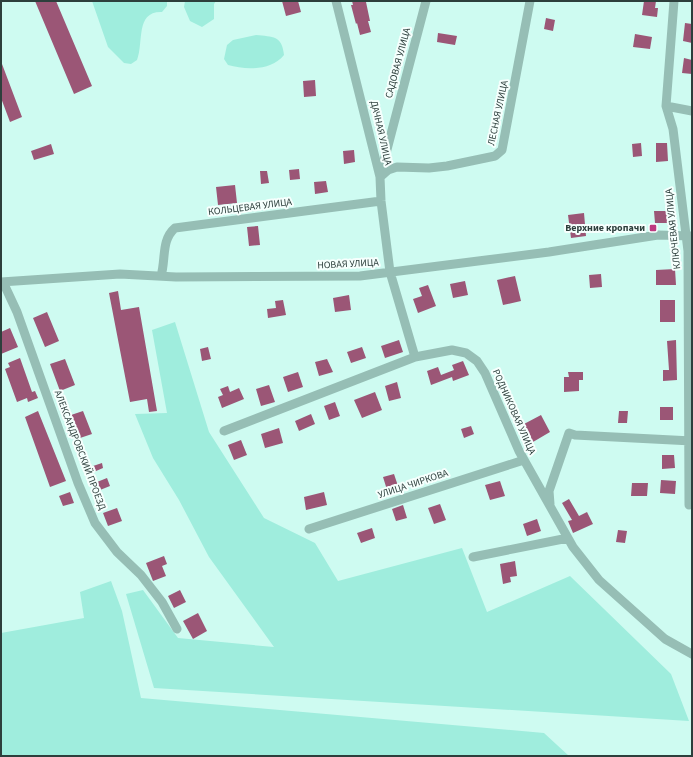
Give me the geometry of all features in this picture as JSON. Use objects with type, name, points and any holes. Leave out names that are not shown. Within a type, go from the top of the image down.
[{"type":"street","name":"ДАЧНАЯ УЛИЦА","points":[[336,1],[380,177],[381,201],[390,272],[415,358]]},
{"type":"street","name":"САДОВАЯ УЛИЦА","points":[[380,177],[426,1]]},
{"type":"street","name":"ЛЕСНАЯ УЛИЦА","points":[[380,177],[388,170],[397,168],[429,168],[447,166],[495,156],[502,150],[530,1]]},
{"type":"street","name":"КЛЮЧЕВАЯ УЛИЦА","points":[[674,1],[666,106],[673,129],[689,236],[689,505]]},
{"type":"street","points":[[666,106],[692,111]]},
{"type":"street","name":"КОЛЬЦЕВАЯ УЛИЦА","points":[[160,276],[164,264],[165,242],[169,233],[175,228],[381,201]]},
{"type":"street","name":"НОВАЯ УЛИЦА","points":[[2,282],[120,274],[160,276],[360,276],[549,252],[658,235],[689,236]]},
{"type":"street","name":"АЛЕКСАНДРОВСКИЙ ПРОЕЗД","points":[[2,282],[17,312],[78,483],[95,523],[117,552],[141,575],[162,602],[178,629]]},
{"type":"street","name":"РОДНИКОВАЯ УЛИЦА","points":[[224,431],[415,358],[452,350],[466,353],[477,361],[485,373],[524,460],[568,538],[599,580],[665,638],[692,654]]},
{"type":"street","points":[[550,507],[549,491],[569,433],[575,435],[690,441]]},
{"type":"street","name":"УЛИЦА ЧИРКОВА","points":[[309,530],[524,460]]},
{"type":"street","points":[[473,557],[568,538]]},
{"type":"green space","points":[[92,1],[167,1],[167,6],[162,12],[153,13],[144,22],[137,60],[131,64],[124,63],[108,47]]},
{"type":"green space","points":[[185,1],[216,1],[214,4],[214,19],[202,27],[190,21],[184,7]]},
{"type":"green space","points":[[256,35],[272,37],[279,40],[283,48],[284,55],[279,60],[265,67],[243,68],[228,65],[224,59],[227,45],[233,40]]},
{"type":"green space","points":[[175,322],[209,432],[264,518],[315,543],[338,581],[462,548],[487,612],[570,576],[671,674],[689,721],[154,688],[126,594],[143,590],[178,638],[274,647],[209,557],[179,500],[153,458],[135,414],[167,413],[152,330]]},
{"type":"green space","points":[[111,581],[122,611],[141,698],[544,733],[569,756],[1,756],[1,633],[84,618],[80,592]]},
{"type":"building","points":[[35,1],[56,1],[92,86],[74,94]]},
{"type":"building","points":[[282,1],[298,1],[301,12],[286,16]]},
{"type":"building","points":[[352,1],[366,2],[371,32],[360,35],[351,5],[353,5]]},
{"type":"building","points":[[644,1],[656,1],[655,8],[658,8],[657,17],[642,15]]},
{"type":"building","points":[[546,18],[555,20],[553,31],[544,29]]},
{"type":"building","points":[[685,23],[692,24],[692,43],[683,41]]},
{"type":"building","points":[[438,33],[457,36],[455,45],[437,42]]},
{"type":"building","points":[[635,34],[652,37],[650,49],[633,47]]},
{"type":"building","points":[[684,58],[692,60],[692,74],[682,73]]},
{"type":"building","points":[[2,64],[22,117],[10,122],[1,98]]},
{"type":"building","points":[[315,80],[316,96],[304,97],[303,81]]},
{"type":"building","points":[[641,143],[642,156],[633,157],[632,144]]},
{"type":"building","points":[[656,143],[667,143],[668,161],[656,162]]},
{"type":"building","points":[[51,144],[54,154],[34,160],[31,151]]},
{"type":"building","points":[[354,150],[355,162],[344,164],[343,151]]},
{"type":"building","points":[[299,169],[300,179],[290,180],[289,170]]},
{"type":"building","points":[[260,171],[267,171],[269,183],[261,184]]},
{"type":"building","points":[[326,181],[328,192],[315,194],[314,182]]},
{"type":"building","points":[[235,185],[237,203],[218,205],[216,187]]},
{"type":"building","points":[[654,211],[667,211],[667,223],[655,223]]},
{"type":"building","points":[[584,213],[586,236],[571,238],[568,215]]},
{"type":"building","points":[[258,226],[260,245],[249,246],[247,227]]},
{"type":"building","points":[[675,269],[676,285],[656,285],[656,270]]},
{"type":"building","points":[[601,274],[602,287],[590,288],[589,275]]},
{"type":"building","points":[[515,276],[521,301],[503,305],[497,280]]},
{"type":"building","points":[[465,281],[468,295],[453,298],[450,284]]},
{"type":"building","points":[[428,285],[436,306],[418,313],[413,299],[422,296],[419,288]]},
{"type":"building","points":[[118,291],[121,310],[139,307],[157,411],[149,412],[147,399],[130,402],[109,293]]},
{"type":"building","points":[[349,295],[351,310],[335,312],[333,298]]},
{"type":"building","points":[[283,300],[286,315],[268,318],[267,309],[276,308],[275,301]]},
{"type":"building","points":[[660,300],[675,300],[675,322],[660,322]]},
{"type":"building","points":[[47,312],[59,341],[45,347],[33,318]]},
{"type":"building","points":[[10,328],[18,347],[1,354],[1,332]]},
{"type":"building","points":[[399,340],[403,352],[385,358],[381,346]]},
{"type":"building","points":[[676,340],[677,380],[663,381],[663,370],[669,370],[667,341]]},
{"type":"building","points":[[208,347],[211,359],[202,361],[200,349]]},
{"type":"building","points":[[362,347],[366,358],[351,363],[347,352]]},
{"type":"building","points":[[20,358],[32,392],[35,391],[38,398],[28,402],[27,398],[17,402],[5,369],[10,367],[8,363]]},
{"type":"building","points":[[65,359],[75,385],[60,391],[50,364]]},
{"type":"building","points":[[327,359],[333,372],[319,376],[315,362]]},
{"type":"building","points":[[463,361],[469,375],[453,381],[452,377],[431,385],[427,371],[438,367],[441,375],[454,370],[452,365]]},
{"type":"building","points":[[298,372],[303,387],[288,392],[283,377]]},
{"type":"building","points":[[568,372],[583,372],[583,380],[579,380],[579,391],[564,392],[564,377],[569,377]]},
{"type":"building","points":[[397,382],[401,398],[389,401],[385,386]]},
{"type":"building","points":[[269,385],[275,402],[261,406],[256,389]]},
{"type":"building","points":[[228,386],[230,392],[239,388],[244,399],[222,408],[218,397],[223,395],[220,389]]},
{"type":"building","points":[[375,392],[382,410],[362,418],[354,400]]},
{"type":"building","points":[[335,402],[340,416],[329,420],[324,406]]},
{"type":"building","points":[[660,407],[673,407],[673,420],[660,420]]},
{"type":"building","points":[[38,411],[66,481],[50,487],[25,417]]},
{"type":"building","points":[[83,411],[92,434],[77,439],[68,416]]},
{"type":"building","points":[[619,411],[628,411],[627,423],[618,423]]},
{"type":"building","points":[[311,414],[315,424],[299,431],[295,421]]},
{"type":"building","points":[[541,415],[550,432],[533,442],[524,424]]},
{"type":"building","points":[[471,426],[474,434],[464,438],[461,429]]},
{"type":"building","points":[[279,428],[283,443],[265,448],[261,434]]},
{"type":"building","points":[[241,440],[247,455],[234,460],[228,445]]},
{"type":"building","points":[[662,455],[674,455],[675,468],[662,469]]},
{"type":"building","points":[[102,463],[103,468],[89,474],[87,468]]},
{"type":"building","points":[[394,474],[399,489],[388,493],[383,477]]},
{"type":"building","points":[[107,478],[110,486],[95,492],[92,484]]},
{"type":"building","points":[[661,480],[676,481],[675,494],[660,493]]},
{"type":"building","points":[[500,481],[505,496],[490,500],[485,485]]},
{"type":"building","points":[[632,483],[648,483],[647,496],[631,496]]},
{"type":"building","points":[[70,492],[74,503],[63,506],[59,496]]},
{"type":"building","points":[[324,492],[327,505],[306,510],[304,497]]},
{"type":"building","points":[[569,499],[579,516],[587,512],[593,524],[573,533],[568,521],[572,520],[562,503]]},
{"type":"building","points":[[440,504],[446,520],[434,524],[428,508]]},
{"type":"building","points":[[403,505],[407,518],[396,521],[392,509]]},
{"type":"building","points":[[117,508],[122,521],[108,526],[103,513]]},
{"type":"building","points":[[537,519],[541,531],[527,536],[523,524]]},
{"type":"building","points":[[372,528],[375,538],[361,543],[357,533]]},
{"type":"building","points":[[618,530],[627,531],[625,543],[616,542]]},
{"type":"building","points":[[164,556],[167,564],[162,566],[166,576],[153,581],[146,563]]},
{"type":"building","points":[[515,561],[517,576],[510,577],[511,582],[503,584],[500,564]]},
{"type":"building","points":[[180,590],[186,602],[174,608],[168,596]]},
{"type":"building","points":[[198,613],[207,631],[193,639],[183,621]]},
{"type":"place","name":"Верхние кропачи","points":[[653,228]]}]
